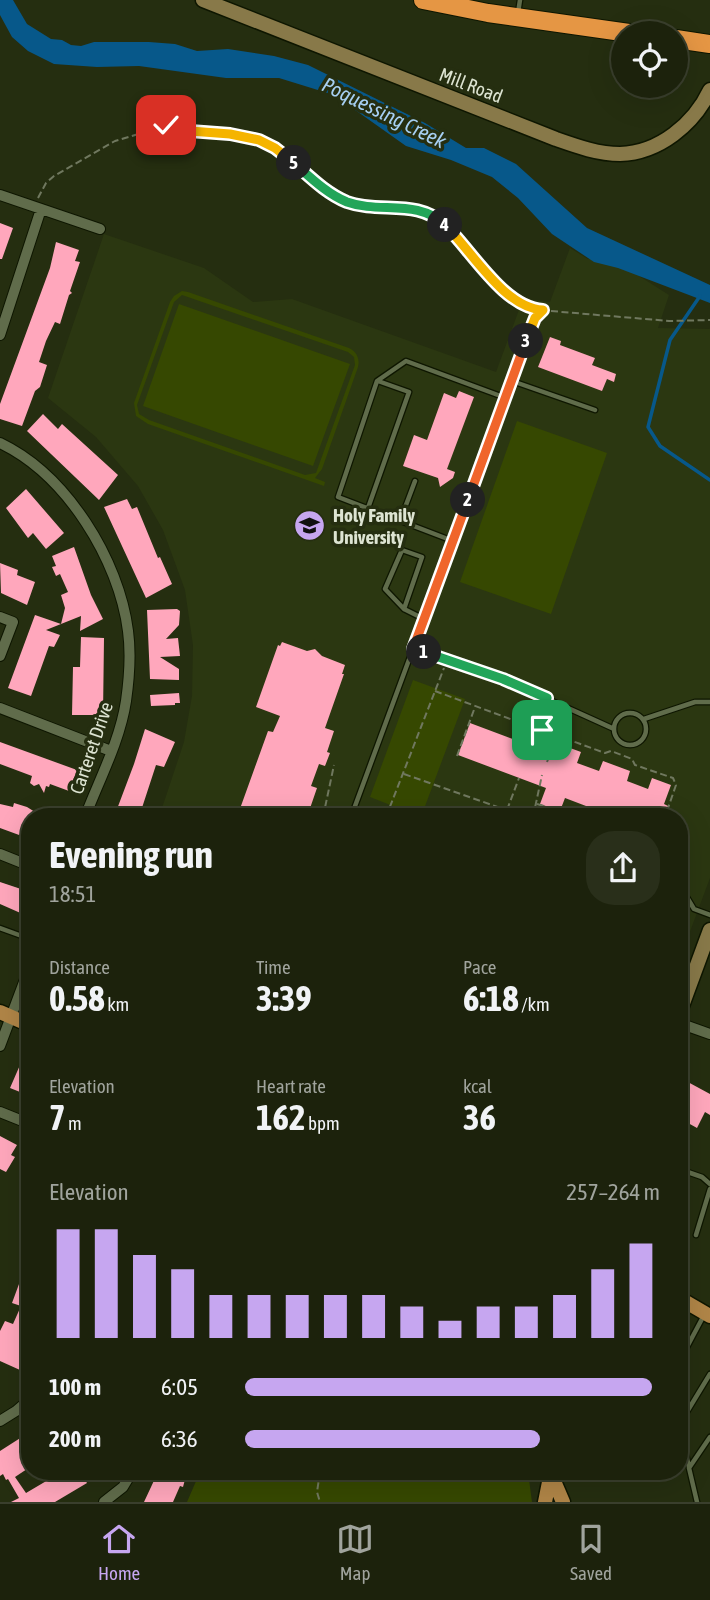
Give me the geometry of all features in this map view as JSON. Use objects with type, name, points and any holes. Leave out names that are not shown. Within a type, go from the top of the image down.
[{"type":"highway","points":[[423,0],[519,9],[611,29]]},
{"type":"main road","points":[[688,1303],[708,1314]]},
{"type":"main road","points":[[545,1502],[550,1480]]},
{"type":"main road","points":[[554,1480],[563,1502]]},
{"type":"street","name":"Mill Road","points":[[203,0],[556,139],[604,153],[635,152],[662,142],[692,119],[710,90]]},
{"type":"street","points":[[0,195],[100,229]]},
{"type":"street","points":[[0,335],[38,208]]},
{"type":"street","name":"Carteret Drive","points":[[0,443],[38,469],[74,505],[100,546],[117,583],[129,632],[128,676],[121,723],[89,808]]},
{"type":"street","points":[[0,617],[13,622],[0,656]]},
{"type":"street","points":[[0,708],[111,751]]},
{"type":"street","points":[[0,854],[21,862]]},
{"type":"street","points":[[688,975],[710,930]]},
{"type":"street","points":[[0,1046],[6,1015],[21,985]]},
{"type":"street","points":[[688,1026],[710,1034]]},
{"type":"street","points":[[0,1112],[21,1120]]},
{"type":"street","points":[[0,1421],[21,1406]]},
{"type":"street","points":[[104,1502],[123,1487],[127,1480]]},
{"type":"lane","points":[[354,808],[535,318],[543,310]]},
{"type":"lane","points":[[453,541],[338,497],[377,381],[406,361],[506,398]]},
{"type":"lane","points":[[368,508],[410,392],[377,381]]},
{"type":"lane","points":[[512,381],[595,410]]},
{"type":"lane","points":[[400,521],[415,481]]},
{"type":"lane","points":[[404,608],[422,557],[402,550],[385,589],[404,608],[424,619]]},
{"type":"lane","points":[[413,649],[448,659],[541,695],[614,729],[621,742],[635,744],[646,734],[643,719],[635,713],[625,713],[617,719],[614,729]]},
{"type":"lane","points":[[531,743],[547,698]]},
{"type":"lane","points":[[643,719],[695,702],[710,702]]},
{"type":"lane","points":[[688,898],[695,909],[710,915]]},
{"type":"lane","points":[[0,928],[21,936]]},
{"type":"lane","points":[[688,1172],[702,1177],[710,1186],[696,1235]]},
{"type":"lane","points":[[688,1347],[708,1314]]},
{"type":"lane","points":[[688,1410],[710,1374]]},
{"type":"lane","points":[[689,1468],[710,1437]]},
{"type":"lane","points":[[688,1464],[697,1502]]},
{"type":"path","points":[[38,208],[42,188],[50,179],[125,137],[171,125],[190,131],[249,138],[275,148],[320,185],[357,205],[416,209],[430,214],[456,236],[483,270],[529,309],[669,321],[710,320]]},
{"type":"path","points":[[390,808],[448,659]]},
{"type":"path","points":[[435,691],[537,728]]},
{"type":"path","points":[[457,756],[476,706]]},
{"type":"path","points":[[546,732],[605,753],[611,751],[632,759],[635,765],[674,779],[676,785],[668,808]]},
{"type":"path","points":[[547,762],[557,736]]},
{"type":"path","points":[[325,808],[334,765]]},
{"type":"path","points":[[403,774],[499,808]]},
{"type":"path","points":[[536,808],[542,775]]},
{"type":"path","points":[[508,808],[519,778]]},
{"type":"path","points":[[537,804],[550,808]]},
{"type":"path","points":[[319,1480],[317,1493],[320,1502]]},
{"type":"shaded area","points":[[104,234],[204,268],[253,302],[292,299],[496,372],[523,299],[550,302],[570,248],[588,259],[597,259],[628,269],[669,295],[658,328],[710,329],[710,878],[688,937],[688,808],[162,808],[184,742],[192,696],[193,645],[185,590],[163,530],[138,486],[96,437],[48,398]]},
{"type":"shaded area","points":[[182,291],[188,292],[349,348],[356,354],[358,367],[322,469],[315,478],[325,482],[324,486],[148,424],[136,416],[134,403],[174,296]],"holes":[[[182,295],[348,352],[354,357],[355,365],[316,473],[305,475],[149,420],[139,414],[137,405],[174,302]]]},
{"type":"shaded area","points":[[179,304],[350,364],[313,466],[143,406]]},
{"type":"shaded area","points":[[517,421],[607,453],[551,614],[460,582]]},
{"type":"shaded area","points":[[413,680],[465,699],[424,808],[398,808],[370,797]]},
{"type":"shaded area","points":[[197,1480],[529,1480],[532,1502],[187,1502]]},
{"type":"water","name":"Poquessing Creek","points":[[0,0],[13,0],[27,24],[51,39],[62,40],[71,45],[81,46],[94,42],[175,44],[197,51],[228,49],[274,56],[308,65],[425,123],[466,148],[484,148],[516,164],[587,228],[710,285],[710,303],[618,268],[594,262],[552,234],[518,198],[492,177],[406,146],[334,95],[279,78],[226,78],[139,66],[54,64],[28,51],[12,37],[0,15]]},
{"type":"building","points":[[0,223],[13,228],[2,259],[0,259]]},
{"type":"building","points":[[56,242],[79,250],[75,261],[80,262],[60,324],[55,322],[46,341],[39,362],[47,365],[22,426],[0,419],[0,404],[50,268]]},
{"type":"building","points":[[550,337],[561,341],[560,345],[595,358],[592,365],[616,374],[614,382],[607,379],[602,391],[538,367]]},
{"type":"building","points":[[459,391],[474,397],[447,469],[455,472],[453,478],[440,487],[438,478],[403,466],[414,435],[427,440],[444,393],[456,398]]},
{"type":"building","points":[[43,414],[58,429],[62,424],[118,475],[99,500],[27,431]]},
{"type":"building","points":[[26,489],[64,533],[46,549],[33,533],[28,538],[6,508]]},
{"type":"building","points":[[127,499],[132,509],[137,507],[172,584],[146,598],[104,507]]},
{"type":"building","points":[[74,547],[91,595],[103,619],[80,631],[81,616],[61,624],[65,608],[61,595],[68,592],[60,574],[56,576],[52,567],[56,566],[52,556]]},
{"type":"building","points":[[0,563],[18,570],[17,575],[35,582],[27,605],[1,593]]},
{"type":"building","points":[[147,610],[180,611],[179,625],[166,639],[178,638],[180,656],[160,657],[179,669],[179,680],[150,679]]},
{"type":"building","points":[[35,615],[61,624],[46,630],[60,635],[54,647],[49,646],[31,696],[8,688]]},
{"type":"building","points":[[81,637],[104,638],[103,715],[72,715],[73,667],[80,667]]},
{"type":"building","points":[[282,642],[307,651],[315,649],[322,656],[345,665],[325,728],[334,731],[327,752],[330,753],[325,766],[319,764],[311,786],[317,788],[310,808],[240,808],[268,731],[273,732],[280,716],[256,707],[278,645]]},
{"type":"building","points":[[179,693],[180,703],[151,706],[150,695]]},
{"type":"building","points":[[470,723],[558,756],[562,745],[581,752],[577,763],[599,771],[603,761],[630,771],[627,781],[648,789],[652,778],[671,785],[664,804],[668,806],[585,808],[586,806],[565,798],[561,808],[551,808],[540,804],[546,788],[458,755]]},
{"type":"building","points":[[145,729],[175,742],[164,767],[156,765],[142,808],[117,808]]},
{"type":"building","points":[[0,742],[77,770],[69,791],[50,784],[49,787],[46,786],[44,793],[39,784],[34,786],[30,783],[32,776],[0,764]]},
{"type":"building","points":[[14,803],[29,808],[21,808],[21,836],[0,828],[0,804],[13,807]]},
{"type":"building","points":[[0,882],[21,889],[21,913],[0,904]]},
{"type":"building","points":[[20,1065],[21,1065],[21,1092],[10,1088]]},
{"type":"building","points":[[688,1082],[710,1094],[710,1115],[705,1112],[697,1128],[688,1123]]},
{"type":"building","points":[[0,1136],[17,1145],[11,1155],[15,1157],[6,1172],[0,1169]]},
{"type":"building","points":[[21,1285],[21,1306],[12,1303]]},
{"type":"building","points":[[21,1306],[20,1370],[0,1361],[0,1331],[5,1321],[13,1324]]},
{"type":"building","points":[[21,1438],[21,1473],[15,1477],[26,1493],[48,1480],[85,1480],[87,1483],[55,1502],[11,1502],[19,1498],[8,1479],[6,1480],[3,1474],[0,1476],[0,1451]]},
{"type":"building","points":[[154,1480],[185,1480],[173,1502],[144,1502]]},
{"type":"waterway","points":[[700,296],[670,340],[648,427],[660,446],[710,480]]},
{"type":"place","name":"Holy Family University","points":[[310,526]]},
{"type":"route","points":[[166,125],[190,131],[230,134],[268,144],[334,195],[357,205],[424,211],[441,221],[483,270],[511,295],[529,309],[543,310],[535,318],[413,649],[444,657],[547,698],[537,728],[542,730]]}]
